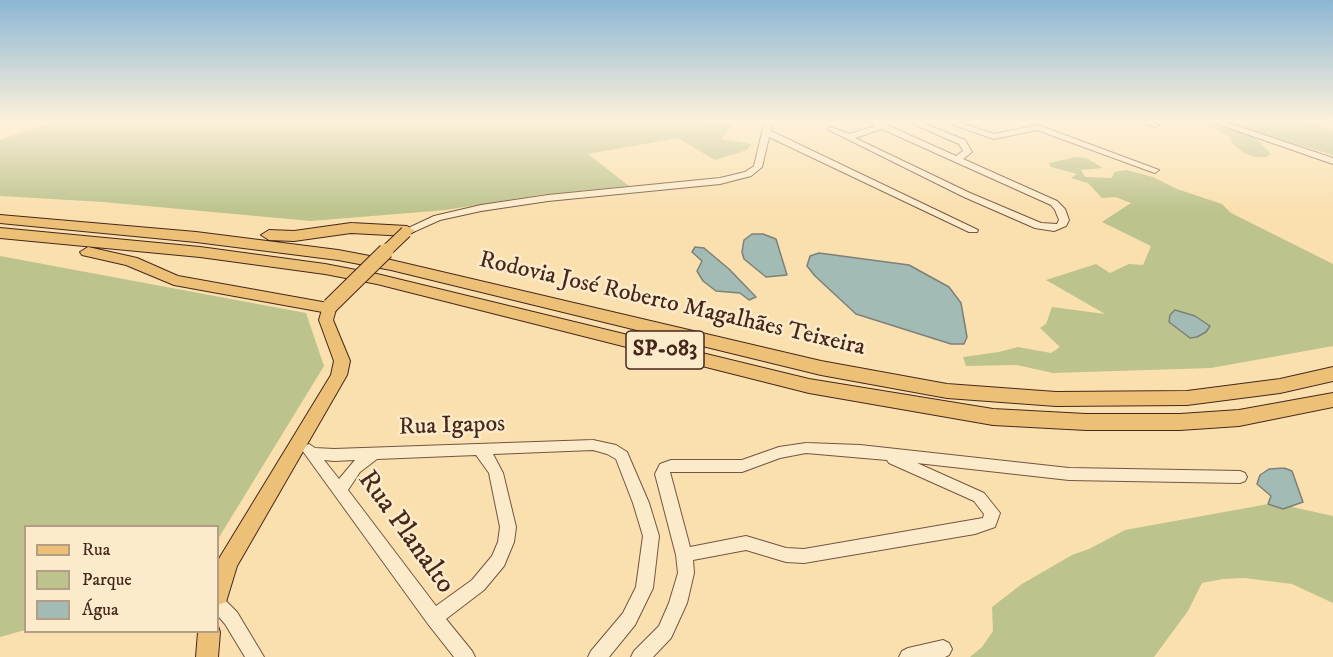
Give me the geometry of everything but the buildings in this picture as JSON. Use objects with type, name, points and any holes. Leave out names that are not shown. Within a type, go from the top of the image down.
[{"type":"highway","name":"Rodovia José Roberto Magalhães Teixeira","points":[[0,219],[196,237],[338,255],[391,265],[821,368],[947,391],[1056,399],[1187,398],[1280,386],[1333,374]]},
{"type":"highway","points":[[30,222],[279,236],[351,228],[406,231]]},
{"type":"highway","name":"Rodovia José Roberto Magalhães Teixeira","points":[[0,233],[219,254],[325,269],[376,279],[809,386],[993,417],[1086,422],[1180,422],[1239,418],[1333,400]]},
{"type":"highway","points":[[0,240],[116,257],[131,261],[174,280],[329,307]]},
{"type":"main road","points":[[219,591],[226,563],[307,447],[339,375],[342,361],[326,320],[329,307],[406,231]]},
{"type":"street","points":[[406,231],[451,214],[516,202],[720,181],[748,174],[758,168],[762,151]]},
{"type":"street","points":[[805,151],[973,230]]},
{"type":"street","points":[[877,151],[967,195],[1039,226],[1054,228],[1061,226],[1064,220],[1060,209],[1054,203],[942,151]]},
{"type":"street","points":[[959,158],[967,151]]},
{"type":"street","points":[[1102,151],[1155,170]]},
{"type":"street","points":[[1302,151],[1333,161]]},
{"type":"street","name":"Rua Igapos","points":[[307,447],[333,455],[593,445],[611,449],[622,456],[641,503],[651,536],[650,561],[644,588],[629,619],[597,657]]},
{"type":"street","name":"Rua Planalto","points":[[307,447],[434,618],[466,657]]},
{"type":"street","points":[[434,618],[478,585],[498,561],[506,542],[508,527],[496,473],[489,460],[478,448]]},
{"type":"street","points":[[640,657],[665,632],[678,603],[686,573],[684,555],[662,474],[665,468],[671,466],[742,466],[779,453],[806,448],[860,451],[1069,474],[1240,477]]},
{"type":"street","points":[[340,489],[355,468],[374,453]]},
{"type":"street","points":[[684,555],[746,543],[786,555],[804,556],[989,522],[992,513],[979,497],[884,454]]},
{"type":"street","points":[[219,606],[231,618],[255,657]]},
{"type":"street","points":[[908,657],[943,649]]},
{"type":"green space","points":[[0,151],[607,151],[588,154],[629,186],[539,195],[446,210],[311,221],[103,202],[0,196]]},
{"type":"green space","points":[[699,151],[745,151],[715,160]]},
{"type":"green space","points":[[1241,151],[1268,151],[1270,153],[1267,157],[1256,157]]},
{"type":"green space","points":[[1318,151],[1333,151],[1333,155]]},
{"type":"green space","points":[[1076,157],[1086,158],[1103,168],[1081,170],[1085,177],[1112,178],[1114,172],[1126,170],[1153,177],[1177,189],[1222,204],[1231,213],[1333,264],[1333,346],[1211,368],[1053,373],[1017,365],[966,366],[963,357],[1018,347],[1051,353],[1060,347],[1040,328],[1046,324],[1052,307],[1105,314],[1046,280],[1096,264],[1110,273],[1129,264],[1143,265],[1151,246],[1102,222],[1131,203],[1115,197],[1102,198],[1088,183],[1071,178],[1077,174],[1051,167],[1049,163]]},
{"type":"green space","points":[[0,256],[306,313],[324,366],[219,537],[219,525],[24,525],[24,630],[0,637]]},
{"type":"green space","points":[[1274,503],[1333,516],[1333,603],[1292,584],[1244,578],[1223,579],[1202,583],[1188,611],[1154,657],[970,657],[982,647],[993,631],[992,607],[1022,584],[1072,555],[1089,549],[1125,530]]},
{"type":"water","points":[[752,234],[763,234],[776,239],[787,275],[766,277],[744,259],[742,252],[744,240]]},
{"type":"water","points":[[695,247],[704,248],[729,269],[756,297],[749,300],[740,293],[716,291],[703,281],[697,271],[702,261],[692,252]]},
{"type":"water","points":[[819,253],[909,265],[949,287],[961,303],[967,337],[964,344],[951,344],[856,314],[807,266],[810,256]]},
{"type":"water","points":[[1175,310],[1195,316],[1210,326],[1206,332],[1190,338],[1169,322],[1170,315]]},
{"type":"water","points":[[1284,468],[1292,471],[1303,502],[1283,509],[1268,504],[1271,496],[1257,484],[1260,475],[1269,469]]}]
